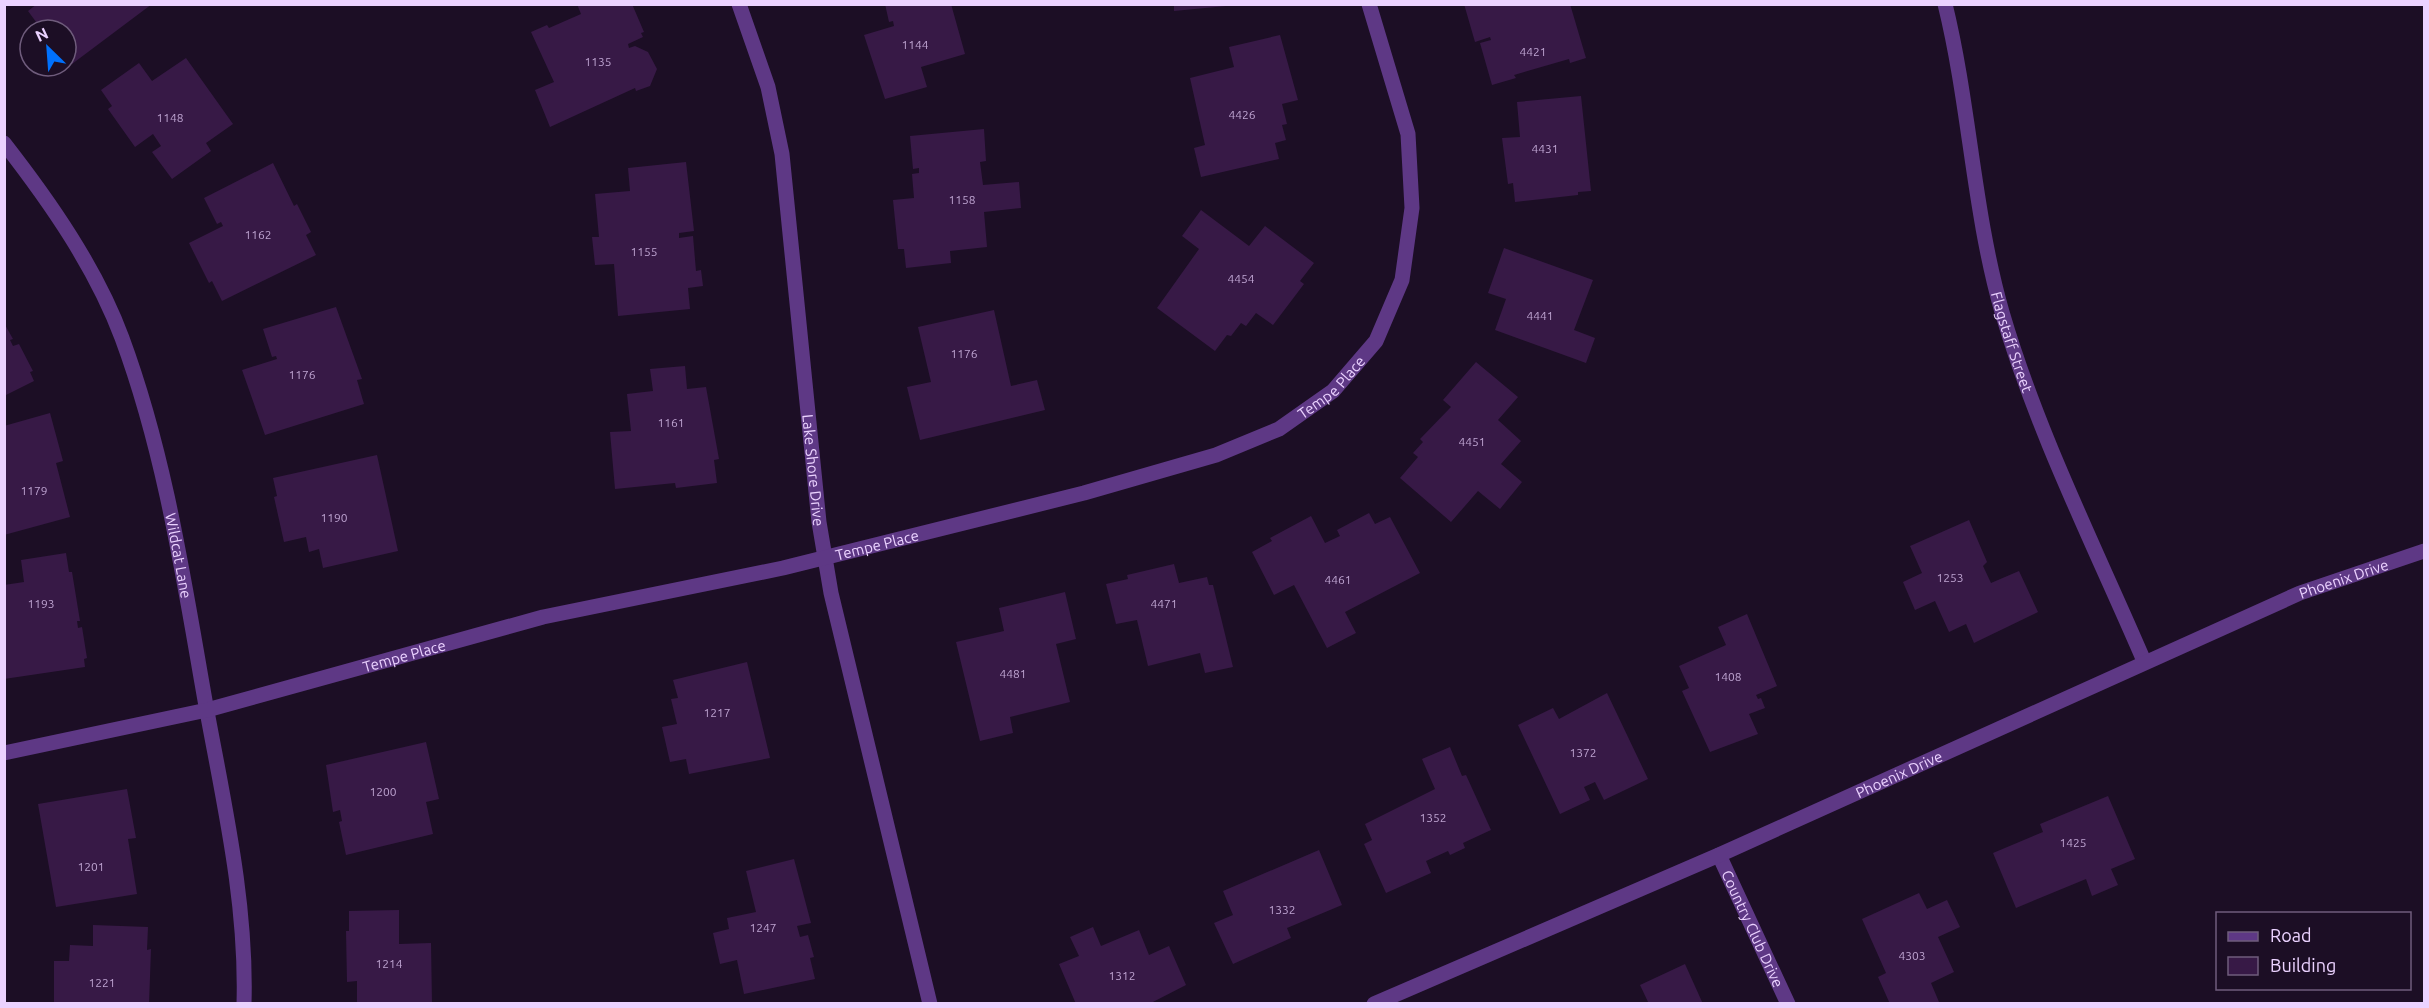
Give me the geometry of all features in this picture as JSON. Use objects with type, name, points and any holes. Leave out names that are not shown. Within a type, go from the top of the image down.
[{"type":"street","name":"Lake Shore Drive","points":[[739,4],[768,87],[782,154],[825,557],[855,694],[930,1004]]},
{"type":"street","name":"Tempe Place","points":[[4,753],[207,710],[543,617],[825,557],[1084,493],[1216,455],[1279,429],[1333,391],[1376,341],[1402,280],[1412,208],[1408,134],[1369,4]]},
{"type":"street","name":"Flagstaff Street","points":[[1945,4],[1955,46],[1974,184],[2002,312],[2037,411],[2144,661]]},
{"type":"street","name":"Wildcat Lane","points":[[4,143],[56,214],[91,274],[121,336],[160,458],[231,834],[245,966],[244,1004]]},
{"type":"street","name":"Phoenix Drive","points":[[1374,1004],[1719,855],[2144,661],[2300,593],[2424,551]]},
{"type":"street","name":"Country Club Drive","points":[[1719,855],[1788,1004]]},
{"type":"building","points":[[37,4],[152,4],[78,60],[78,18],[33,18],[28,11]]},
{"type":"building","points":[[577,4],[632,4],[644,32],[641,33],[643,37],[628,44],[629,48],[635,46],[648,52],[657,69],[650,86],[636,91],[635,88],[550,127],[535,90],[554,82],[531,32],[547,25],[549,28],[581,14]]},
{"type":"building","points":[[885,4],[951,4],[965,54],[921,67],[927,87],[885,99],[864,35],[894,26],[893,21],[889,22]]},
{"type":"building","points":[[1174,4],[1226,4],[1226,6],[1174,11]]},
{"type":"building","points":[[1464,4],[1570,4],[1586,58],[1570,63],[1569,59],[1514,75],[1516,78],[1492,85],[1480,43],[1491,40],[1490,37],[1475,42]]},
{"type":"building","points":[[1280,35],[1298,100],[1282,104],[1287,124],[1282,125],[1286,140],[1275,143],[1279,159],[1201,177],[1194,148],[1205,145],[1190,78],[1234,67],[1229,47]]},
{"type":"building","points":[[186,58],[233,124],[206,143],[211,151],[172,179],[152,152],[161,146],[153,134],[135,147],[108,109],[112,106],[101,90],[139,63],[152,81]]},
{"type":"building","points":[[1581,96],[1591,191],[1578,192],[1578,195],[1515,202],[1513,183],[1508,184],[1502,138],[1520,137],[1517,102]]},
{"type":"building","points":[[984,129],[986,161],[980,162],[983,185],[1019,182],[1021,208],[984,212],[987,247],[950,251],[951,263],[906,268],[904,249],[898,249],[893,200],[914,198],[912,174],[919,173],[919,168],[913,169],[910,136]]},
{"type":"building","points":[[686,162],[694,231],[679,233],[679,238],[693,236],[696,271],[701,270],[703,286],[688,288],[690,309],[618,316],[614,264],[595,265],[592,237],[599,237],[595,194],[630,191],[628,168]]},
{"type":"building","points":[[273,163],[294,206],[297,204],[311,232],[306,235],[316,255],[222,301],[212,281],[209,283],[189,243],[223,226],[221,222],[217,224],[204,198]]},
{"type":"building","points":[[1201,210],[1249,246],[1265,226],[1314,263],[1300,281],[1304,284],[1273,325],[1256,313],[1246,326],[1241,323],[1231,336],[1227,335],[1215,351],[1157,308],[1199,249],[1182,236]]},
{"type":"building","points":[[1504,248],[1593,280],[1574,330],[1595,338],[1586,363],[1495,330],[1506,299],[1488,293]]},
{"type":"building","points":[[336,307],[362,379],[357,380],[364,404],[265,435],[242,370],[277,359],[276,356],[272,357],[263,329]]},
{"type":"building","points":[[994,310],[1011,386],[1037,380],[1045,410],[920,440],[907,387],[931,382],[918,327]]},
{"type":"building","points":[[4,323],[13,339],[10,340],[13,346],[19,344],[33,371],[30,372],[34,381],[4,396]]},
{"type":"building","points":[[1476,362],[1518,397],[1498,420],[1521,441],[1501,464],[1522,482],[1500,509],[1478,491],[1451,522],[1400,478],[1418,457],[1413,453],[1423,442],[1420,439],[1451,407],[1443,400]]},
{"type":"building","points":[[685,366],[687,389],[706,387],[719,459],[714,460],[717,483],[676,488],[675,483],[615,489],[610,432],[631,431],[627,394],[653,391],[650,369]]},
{"type":"building","points":[[50,413],[63,461],[56,463],[70,517],[4,535],[4,426]]},
{"type":"building","points":[[377,455],[398,551],[323,568],[319,549],[309,552],[306,537],[284,542],[274,497],[277,496],[273,478]]},
{"type":"building","points":[[1369,513],[1375,524],[1390,517],[1420,573],[1345,612],[1356,633],[1327,648],[1294,585],[1274,595],[1252,552],[1272,541],[1270,538],[1311,516],[1325,543],[1340,536],[1337,530]]},
{"type":"building","points":[[1969,520],[1987,562],[1983,566],[1991,583],[2019,571],[2038,612],[1974,643],[1966,624],[1949,632],[1935,601],[1915,610],[1903,582],[1922,573],[1910,546]]},
{"type":"building","points":[[66,553],[69,572],[72,572],[80,621],[77,621],[78,628],[82,627],[87,658],[84,659],[85,667],[4,679],[4,585],[24,582],[21,560]]},
{"type":"building","points":[[1174,564],[1179,583],[1207,577],[1209,585],[1213,585],[1233,667],[1205,673],[1200,653],[1148,666],[1137,620],[1116,624],[1106,584],[1128,579],[1127,575]]},
{"type":"building","points":[[1065,592],[1076,639],[1056,644],[1070,702],[1010,717],[1013,733],[980,741],[956,642],[1004,631],[999,608]]},
{"type":"building","points":[[1747,614],[1777,686],[1756,695],[1758,699],[1761,698],[1765,708],[1749,714],[1758,734],[1710,752],[1682,691],[1689,688],[1679,666],[1726,645],[1718,627]]},
{"type":"building","points":[[747,662],[770,758],[689,774],[686,759],[670,762],[662,727],[677,724],[671,699],[678,698],[673,680]]},
{"type":"building","points":[[1607,693],[1648,779],[1604,800],[1595,782],[1584,787],[1590,800],[1560,814],[1518,725],[1553,708],[1559,719]]},
{"type":"building","points":[[426,742],[439,799],[426,802],[433,834],[346,855],[339,822],[342,821],[340,810],[333,812],[326,765]]},
{"type":"building","points":[[1450,747],[1462,776],[1466,775],[1491,830],[1463,843],[1465,848],[1450,855],[1448,851],[1426,861],[1431,873],[1386,893],[1364,844],[1372,840],[1365,824],[1435,789],[1422,759]]},
{"type":"building","points":[[127,789],[136,838],[128,839],[137,894],[56,907],[38,804]]},
{"type":"building","points":[[2108,796],[2135,859],[2111,869],[2118,885],[2092,896],[2086,879],[2016,908],[1993,853],[2043,832],[2040,824]]},
{"type":"building","points":[[1319,850],[1342,905],[1287,928],[1291,938],[1233,964],[1214,923],[1233,915],[1223,891]]},
{"type":"building","points":[[794,859],[811,923],[797,926],[800,937],[808,935],[814,957],[810,958],[815,979],[744,994],[737,960],[720,964],[713,933],[729,929],[727,918],[756,912],[746,871]]},
{"type":"building","points":[[1919,893],[1927,909],[1947,900],[1960,927],[1938,937],[1954,972],[1931,983],[1939,1002],[1890,1004],[1878,977],[1886,973],[1862,919]]},
{"type":"building","points":[[399,910],[399,944],[431,943],[432,1004],[357,1004],[357,981],[347,982],[346,931],[349,931],[349,911]]},
{"type":"building","points":[[93,925],[148,927],[147,950],[151,949],[149,1004],[54,1004],[54,961],[69,961],[70,945],[93,946]]},
{"type":"building","points":[[1093,927],[1101,946],[1139,930],[1149,955],[1169,946],[1186,985],[1149,1004],[1076,1004],[1059,964],[1079,956],[1070,937]]},
{"type":"building","points":[[1685,964],[1703,1004],[1649,1004],[1640,985]]}]
